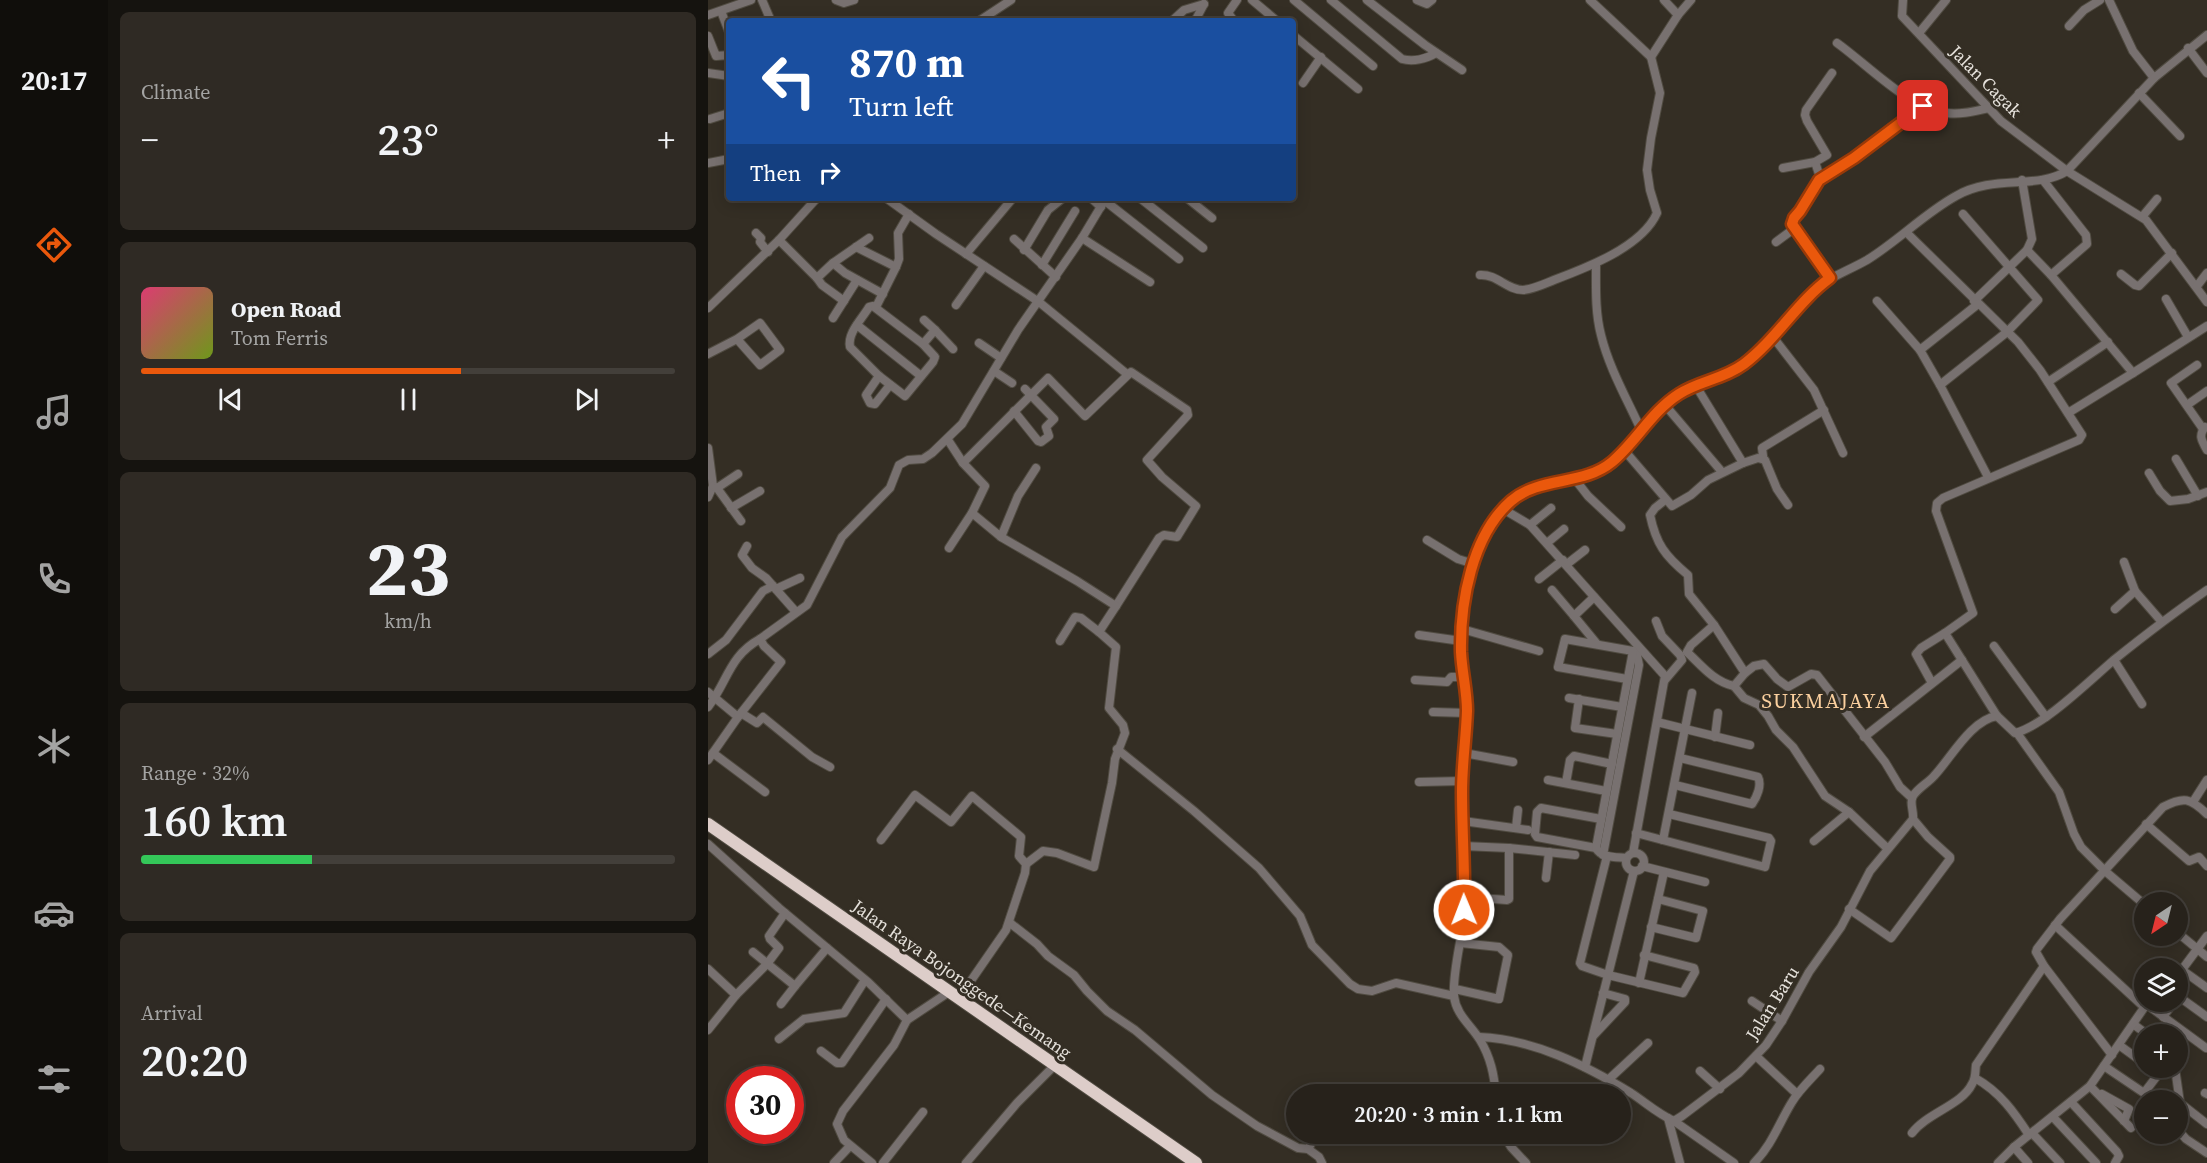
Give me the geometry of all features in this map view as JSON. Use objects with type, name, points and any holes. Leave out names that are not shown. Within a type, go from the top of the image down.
[{"type":"highway","name":"Jalan Raya Bojonggede—Kemang","points":[[708,824],[1196,1163]]},
{"type":"street","points":[[708,15],[751,0]]},
{"type":"street","points":[[762,0],[770,18]]},
{"type":"street","points":[[836,0],[844,3],[854,0]]},
{"type":"street","points":[[984,18],[1011,0]]},
{"type":"street","points":[[1232,18],[1228,13],[1237,0]]},
{"type":"street","points":[[1294,0],[1373,66]]},
{"type":"street","points":[[1331,0],[1402,59],[1409,61],[1421,59],[1436,53]]},
{"type":"street","points":[[1367,0],[1462,70]]},
{"type":"street","points":[[1417,0],[1423,4],[1432,0]]},
{"type":"street","points":[[1480,275],[1493,276],[1511,287],[1525,290],[1596,264],[1636,237],[1657,213],[1647,171],[1659,93],[1651,57],[1590,0]]},
{"type":"street","points":[[1664,0],[1678,15]]},
{"type":"street","points":[[1651,57],[1678,15],[1691,0]]},
{"type":"street","name":"Jalan Cagak","points":[[1903,0],[1901,14],[2001,121],[2067,171],[2142,217],[2172,253],[2207,302]]},
{"type":"street","points":[[1918,33],[1946,0]]},
{"type":"street","points":[[2069,26],[2084,10],[2100,0]]},
{"type":"street","points":[[2109,0],[2133,51],[2154,78]]},
{"type":"street","points":[[1255,1],[1274,18]]},
{"type":"street","points":[[1175,18],[1184,10],[1205,2]]},
{"type":"street","points":[[1197,18],[1205,2]]},
{"type":"street","points":[[721,11],[726,24]]},
{"type":"street","points":[[1495,1084],[1494,1070],[1488,1054],[1479,1037],[1461,1017],[1455,993],[1464,928],[1465,897],[1462,781],[1467,713],[1463,677],[1462,629],[1467,591],[1474,564],[1485,536],[1503,509],[1521,493],[1532,488],[1604,468],[1624,450],[1665,405],[1679,394],[1728,375],[1744,365],[1773,337],[1809,294],[1830,278],[1867,260],[1907,233],[1953,197],[1971,188],[1992,183],[2051,179],[2067,171],[2154,78],[2188,48],[2207,35]]},
{"type":"street","points":[[708,36],[716,56],[726,55]]},
{"type":"street","points":[[1296,36],[1358,89]]},
{"type":"street","points":[[1837,43],[1895,88],[1932,110],[1967,113],[1989,108]]},
{"type":"street","points":[[2188,48],[2207,73]]},
{"type":"street","points":[[1303,83],[1321,57]]},
{"type":"street","points":[[708,73],[726,76]]},
{"type":"street","points":[[1783,168],[1815,162],[1826,156],[1827,154],[1805,115],[1806,110],[1832,73]]},
{"type":"street","points":[[2139,93],[2180,136]]},
{"type":"street","points":[[1830,278],[1792,224],[1794,218],[1819,180],[1854,158],[1923,106]]},
{"type":"street","points":[[710,119],[726,114]]},
{"type":"street","points":[[708,164],[726,160]]},
{"type":"street","points":[[1815,162],[1819,180]]},
{"type":"street","points":[[1920,350],[1976,302],[2027,250],[2032,239],[2022,180]]},
{"type":"street","points":[[2043,180],[2086,235],[2087,240],[2086,244],[2051,275]]},
{"type":"street","points":[[2142,217],[2157,199]]},
{"type":"street","points":[[708,308],[780,240],[814,201]]},
{"type":"street","points":[[890,201],[1039,302],[1127,374],[1135,374],[1188,412],[1148,460],[1162,477],[1196,506],[1177,537],[1164,535],[1159,538],[1099,632]]},
{"type":"street","points":[[966,254],[1010,201]]},
{"type":"street","points":[[1024,249],[1048,210],[1059,201]]},
{"type":"street","points":[[1144,201],[1203,248]]},
{"type":"street","points":[[1191,201],[1212,218]]},
{"type":"street","points":[[708,707],[711,695],[736,658],[803,609],[842,537],[890,488],[899,465],[908,460],[923,459],[948,440],[975,405],[1001,358],[1104,202],[1179,259]]},
{"type":"street","points":[[1042,266],[1076,211]]},
{"type":"street","points":[[876,307],[899,259],[898,233],[909,214]]},
{"type":"street","points":[[1940,385],[2007,332],[2038,300],[1964,214]]},
{"type":"street","points":[[1776,242],[1795,228]]},
{"type":"street","points":[[756,233],[768,252]]},
{"type":"street","points":[[1907,233],[2029,355],[2081,434],[2081,439],[1943,498],[1936,507],[1972,613],[1971,616],[1921,648],[1916,654],[1932,683]]},
{"type":"street","points":[[817,278],[833,263],[869,238]]},
{"type":"street","points":[[1082,238],[1150,282]]},
{"type":"street","points":[[1014,239],[1056,277]]},
{"type":"street","points":[[780,240],[822,285],[844,301]]},
{"type":"street","points":[[856,247],[896,267]]},
{"type":"street","points":[[2027,250],[2051,275],[2133,373]]},
{"type":"street","points":[[2121,274],[2139,286],[2172,253]]},
{"type":"street","points":[[833,263],[857,280],[883,294]]},
{"type":"street","points":[[1596,264],[1597,306],[1601,335],[1607,354],[1641,430]]},
{"type":"street","points":[[957,305],[984,266]]},
{"type":"street","points":[[2197,286],[2207,273]]},
{"type":"street","points":[[833,318],[857,280]]},
{"type":"street","points":[[2166,299],[2188,337]]},
{"type":"street","points":[[1877,301],[1920,350],[1988,477]]},
{"type":"street","points":[[876,307],[933,354],[934,360],[905,396],[879,376],[849,347],[848,341],[857,325],[869,308],[876,307]]},
{"type":"street","points":[[924,320],[953,349]]},
{"type":"street","points":[[708,354],[737,339],[760,323],[780,351],[760,365],[737,339]]},
{"type":"street","points":[[857,325],[921,376]]},
{"type":"street","points":[[2068,413],[2207,326]]},
{"type":"street","points":[[923,344],[935,330]]},
{"type":"street","points":[[1773,337],[1814,390],[1843,453]]},
{"type":"street","points":[[2048,382],[2108,342]]},
{"type":"street","points":[[980,343],[1001,358]]},
{"type":"street","points":[[2197,365],[2171,383],[2205,428],[2201,434],[2201,440],[2207,450]]},
{"type":"street","points":[[994,371],[1012,383]]},
{"type":"street","points":[[963,463],[1014,411],[1028,392],[1048,378],[1086,416],[1127,374]]},
{"type":"street","points":[[879,376],[866,395],[870,403],[874,404],[890,385]]},
{"type":"street","points":[[1696,387],[1743,463]]},
{"type":"street","points":[[2187,405],[2207,391]]},
{"type":"street","points":[[1014,411],[1038,441],[1041,442],[1050,436],[1046,427],[1053,419],[1028,392]]},
{"type":"street","points":[[1665,405],[1722,472]]},
{"type":"street","points":[[1761,458],[1762,448],[1777,441],[1824,410]]},
{"type":"street","points":[[948,440],[963,463],[985,484],[972,513],[949,548]]},
{"type":"street","points":[[708,448],[715,487],[741,521]]},
{"type":"street","points":[[1624,450],[1672,506],[1722,472],[1761,458]]},
{"type":"street","points":[[1761,458],[1767,463],[1773,480],[1788,505]]},
{"type":"street","points":[[2175,459],[2198,496]]},
{"type":"street","points":[[1001,537],[1018,496],[1036,468]]},
{"type":"street","points":[[2149,473],[2160,491],[2173,502],[2207,492]]},
{"type":"street","points":[[708,497],[715,487],[738,474]]},
{"type":"street","points":[[1574,478],[1588,496],[1621,527]]},
{"type":"street","points":[[731,508],[760,491]]},
{"type":"street","points":[[1665,500],[1654,508],[1650,515],[1661,548],[1670,560],[1688,575],[1688,592],[1714,625],[1745,673]]},
{"type":"street","points":[[1530,525],[1551,507]]},
{"type":"street","points":[[1503,509],[1530,525],[1662,673],[1665,680]]},
{"type":"street","points":[[972,513],[1001,537],[1116,606]]},
{"type":"street","points":[[1547,543],[1564,529]]},
{"type":"street","points":[[1427,540],[1458,559],[1474,564]]},
{"type":"street","points":[[747,546],[742,555],[752,568],[775,587],[796,612]]},
{"type":"street","points":[[1539,579],[1585,550]]},
{"type":"street","points":[[2124,562],[2135,591],[2161,621]]},
{"type":"street","points":[[708,654],[726,640],[763,591],[800,578]]},
{"type":"street","points":[[1552,590],[1597,644]]},
{"type":"street","points":[[2017,733],[2046,717],[2161,621],[2207,590]]},
{"type":"street","points":[[2115,609],[2135,591]]},
{"type":"street","points":[[1574,616],[1594,597]]},
{"type":"street","points":[[872,1163],[850,1146],[838,1129],[839,1117],[894,1045],[907,1020],[954,995],[1010,922],[1026,864],[1043,851],[1057,853],[1094,867],[1117,749],[1125,733],[1110,712],[1109,705],[1117,651],[1113,643],[1081,618],[1075,617],[1060,641]]},
{"type":"street","points":[[1634,871],[1627,867],[1636,833],[1665,680],[1682,660],[1662,636],[1656,621]]},
{"type":"street","points":[[1714,625],[1691,645],[1688,652],[1708,673],[1723,683],[1734,686],[1744,698],[1759,705],[1776,730],[1793,747],[1825,796],[1849,812],[1887,848]]},
{"type":"street","points":[[1462,629],[1539,651]]},
{"type":"street","points":[[1945,633],[1997,716],[2017,733],[2059,792],[2081,847],[2134,896]]},
{"type":"street","points":[[1419,635],[1461,641]]},
{"type":"street","points":[[708,760],[781,663],[760,639]]},
{"type":"street","points":[[1627,679],[1558,667],[1564,639],[1632,651],[1637,655],[1640,665],[1605,856],[1580,963],[1584,968],[1608,975],[1683,993],[1695,972],[1694,968],[1644,955]]},
{"type":"street","points":[[1994,646],[2046,717]]},
{"type":"street","points":[[1596,848],[1632,651]]},
{"type":"street","points":[[1864,737],[1962,660]]},
{"type":"street","points":[[2114,660],[2142,704]]},
{"type":"street","points":[[1734,686],[1754,666],[1764,664],[1777,679],[1788,687],[1809,675],[1814,673],[1817,675],[1886,762],[1900,788],[1912,798],[1913,819],[1928,837],[1950,856],[1891,938],[1849,909]]},
{"type":"street","points":[[1415,680],[1447,682],[1451,677],[1463,677]]},
{"type":"street","points":[[1663,840],[1670,814],[1692,693]]},
{"type":"street","points":[[711,695],[740,715],[757,723],[763,717],[812,757],[830,767]]},
{"type":"street","points":[[1569,698],[1622,707]]},
{"type":"street","points":[[1579,699],[1575,728],[1617,735]]},
{"type":"street","points":[[1433,712],[1467,713]]},
{"type":"street","points":[[1715,736],[1718,713]]},
{"type":"street","points":[[1912,798],[1942,768],[1969,734],[1986,720],[1997,716]]},
{"type":"street","points":[[1657,722],[1749,745]]},
{"type":"street","points":[[1117,749],[1194,811],[1259,868],[1300,916],[1312,945],[1350,984],[1358,989],[1372,991],[1396,982],[1499,999],[1508,955],[1502,948],[1461,943]]},
{"type":"street","points":[[713,753],[765,792]]},
{"type":"street","points":[[1464,753],[1513,762]]},
{"type":"street","points":[[1566,783],[1570,760],[1574,756],[1612,764]]},
{"type":"street","points":[[1675,785],[1752,804],[1760,783],[1758,777],[1680,758]]},
{"type":"street","points":[[1548,780],[1606,791]]},
{"type":"street","points":[[2193,802],[2207,780]]},
{"type":"street","points":[[1419,782],[1462,781]]},
{"type":"street","points":[[881,840],[915,795],[951,822],[972,796],[1021,837],[1019,856],[1026,864]]},
{"type":"street","points":[[2112,1055],[2044,966],[2036,952],[2041,941],[2154,815],[2168,805],[2183,799],[2193,802],[2207,814]]},
{"type":"street","points":[[1601,819],[1541,808],[1538,812],[1535,834],[1537,837],[1596,848],[1605,856],[1642,857],[1642,866]]},
{"type":"street","points":[[1516,828],[1518,810]]},
{"type":"street","points":[[1814,841],[1849,812]]},
{"type":"street","points":[[1636,833],[1763,868],[1771,841],[1766,836],[1670,814]]},
{"type":"street","name":"Jalan Baru","points":[[1671,1119],[1720,1089],[1756,1056],[1782,1021],[1803,982],[1841,927],[1864,880],[1887,848],[1913,819]]},
{"type":"street","points":[[1463,821],[1528,830]]},
{"type":"street","points":[[2146,824],[2189,861],[2192,862],[2199,857],[2207,866]]},
{"type":"street","points":[[708,844],[865,980],[907,1020]]},
{"type":"street","points":[[1463,846],[1575,855]]},
{"type":"street","points":[[1465,897],[1507,900],[1509,898],[1509,848]]},
{"type":"street","points":[[1546,878],[1549,852]]},
{"type":"street","points":[[1585,1067],[1634,871],[1642,866],[1705,882]]},
{"type":"street","points":[[1639,983],[1664,872]]},
{"type":"street","points":[[1651,927],[1696,938],[1703,911],[1658,899]]},
{"type":"street","points":[[708,1030],[779,948],[769,936],[785,913]]},
{"type":"street","points":[[1010,922],[1048,956],[1074,975],[1107,1011],[1135,1030],[1212,1095],[1257,1126],[1298,1148],[1308,1149],[1319,1157],[1322,1163]]},
{"type":"street","points":[[2055,926],[2092,961],[2134,994]]},
{"type":"street","points":[[2188,962],[2207,936]]},
{"type":"street","points":[[2188,942],[2207,957]]},
{"type":"street","points":[[781,1004],[827,948]]},
{"type":"street","points":[[753,952],[795,986]]},
{"type":"street","points":[[1912,1133],[1924,1120],[1968,1091],[1975,1078],[1976,1065],[2044,966]]},
{"type":"street","points":[[708,969],[736,995]]},
{"type":"street","points":[[2188,977],[2207,988]]},
{"type":"street","points":[[779,1039],[804,1018],[844,1013],[865,980]]},
{"type":"street","points":[[1594,1035],[1625,1002],[1625,999],[1603,993]]},
{"type":"street","points":[[821,1051],[837,1063],[842,1063],[886,999]]},
{"type":"street","points":[[1752,1001],[1782,1021]]},
{"type":"street","points":[[2188,1003],[2207,1017]]},
{"type":"street","points":[[1998,1163],[2014,1147],[2071,1102],[2093,1088],[2104,1066],[2141,1012]]},
{"type":"street","points":[[2156,1012],[2206,1048]]},
{"type":"street","points":[[2163,1017],[2167,1012]]},
{"type":"street","points":[[1479,1037],[1505,1038],[1585,1067],[1671,1119],[1734,1163]]},
{"type":"street","points":[[1608,1080],[1648,1043]]},
{"type":"street","points":[[2119,1045],[2134,1056]]},
{"type":"street","points":[[1756,1056],[1797,1094]]},
{"type":"street","points":[[966,1163],[1017,1102],[1055,1065]]},
{"type":"street","points":[[2104,1066],[2141,1092],[2146,1091],[2156,1078]]},
{"type":"street","points":[[1755,1163],[1770,1144],[1778,1125],[1797,1094],[1820,1069]]},
{"type":"street","points":[[1700,1071],[1720,1089]]},
{"type":"street","points":[[1975,1078],[1992,1089],[2011,1107],[2031,1134],[2060,1163]]},
{"type":"street","points":[[2093,1088],[2131,1128]]},
{"type":"street","points":[[2071,1102],[2117,1152],[2119,1156],[2115,1163]]},
{"type":"street","points":[[2188,1111],[2207,1124]]},
{"type":"street","points":[[883,1163],[923,1112]]},
{"type":"street","points":[[2053,1117],[2096,1163]]},
{"type":"street","points":[[1671,1119],[1680,1163]]},
{"type":"street","points":[[2188,1140],[2207,1153]]},
{"type":"street","points":[[1308,1149],[1311,1144]]},
{"type":"street","points":[[1509,1144],[1526,1163]]},
{"type":"street","points":[[834,1163],[850,1146]]},
{"type":"street","points":[[2014,1147],[2028,1163]]},
{"type":"district","name":"SUKMAJAYA","points":[[1826,700]]},
{"type":"route","points":[[1464,910],[1462,792],[1467,702],[1462,665],[1462,629],[1467,591],[1485,536],[1503,509],[1521,493],[1604,468],[1624,450],[1665,405],[1679,394],[1728,375],[1744,365],[1759,351],[1809,294],[1830,278],[1792,224],[1813,188],[1829,172],[1854,158],[1923,106]]}]
